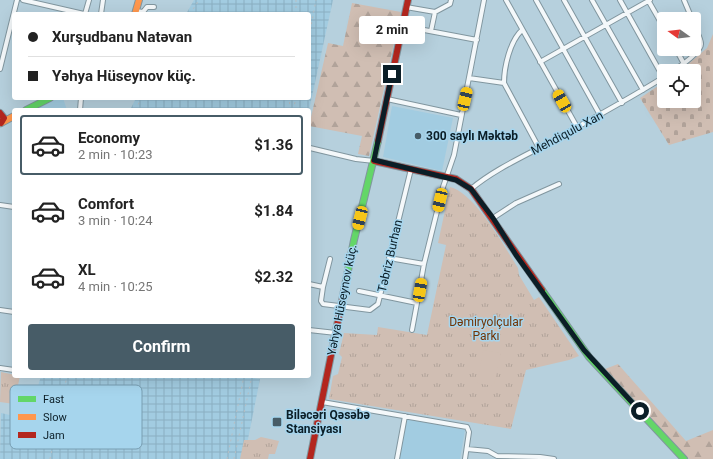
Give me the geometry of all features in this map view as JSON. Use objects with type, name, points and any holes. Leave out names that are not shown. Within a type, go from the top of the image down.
[{"type":"main road","points":[[136,12],[139,0]]},
{"type":"main road","name":"Yəhya Hüseynov küç.","points":[[310,459],[354,240],[374,160],[408,0]]},
{"type":"main road","points":[[30,108],[46,100]]},
{"type":"main road","points":[[0,113],[12,112]]},
{"type":"main road","points":[[0,113],[4,118],[1,124]]},
{"type":"main road","points":[[1,124],[12,117]]},
{"type":"main road","points":[[374,160],[447,177],[456,180],[471,189],[493,218],[516,255],[589,357],[684,459]]},
{"type":"street","points":[[14,12],[17,0]]},
{"type":"street","points":[[23,0],[76,12]]},
{"type":"street","points":[[86,12],[89,0]]},
{"type":"street","points":[[101,12],[103,0]]},
{"type":"street","points":[[406,7],[435,12],[450,4],[451,0]]},
{"type":"street","points":[[412,330],[424,264],[454,155],[484,0]]},
{"type":"street","points":[[506,0],[577,127]]},
{"type":"street","points":[[536,0],[600,116]]},
{"type":"street","points":[[564,0],[622,103]]},
{"type":"street","points":[[592,0],[643,90]]},
{"type":"street","points":[[620,0],[657,66]]},
{"type":"street","points":[[540,62],[649,0],[657,15]]},
{"type":"street","points":[[684,0],[689,12]]},
{"type":"street","points":[[136,12],[143,12],[147,7],[154,7]]},
{"type":"street","points":[[431,32],[435,12]]},
{"type":"street","points":[[0,69],[12,20]]},
{"type":"street","points":[[402,26],[477,40]]},
{"type":"street","points":[[522,30],[516,37],[504,74],[504,83],[539,148]]},
{"type":"street","points":[[680,56],[684,64],[692,56]]},
{"type":"street","points":[[469,78],[504,83]]},
{"type":"street","name":"Mehdiqulu Xan","points":[[471,189],[478,182],[577,127],[600,116],[657,81]]},
{"type":"street","points":[[387,99],[462,115]]},
{"type":"street","points":[[311,148],[356,159],[374,160]]},
{"type":"street","name":"Təbriz Burhan","points":[[341,307],[370,310],[378,304],[411,168]]},
{"type":"street","points":[[493,218],[516,202],[559,184]]},
{"type":"street","points":[[0,205],[12,208]]},
{"type":"street","points":[[389,258],[424,264]]},
{"type":"street","points":[[330,259],[323,287],[322,303],[341,307]]},
{"type":"street","points":[[311,284],[323,287]]},
{"type":"street","points":[[359,291],[417,303]]},
{"type":"street","points":[[0,310],[12,312]]},
{"type":"street","points":[[311,330],[336,333]]},
{"type":"street","points":[[0,368],[12,370]]},
{"type":"street","points":[[322,402],[467,427],[469,432],[465,459]]},
{"type":"street","points":[[398,459],[405,416]]},
{"type":"street","points":[[467,448],[488,451],[497,456],[540,457],[554,459]]},
{"type":"shaded area","points":[[194,0],[333,0],[309,108],[131,108],[135,100],[311,100],[311,12],[187,12]]},
{"type":"shaded area","points":[[55,100],[64,100],[66,108],[38,108]]},
{"type":"shaded area","name":"300 saylı Məktəb","points":[[392,106],[453,118],[442,171],[383,157]]},
{"type":"shaded area","points":[[40,378],[260,379],[244,459],[0,459],[1,413],[10,415],[10,449],[142,449],[142,385],[38,385]]},
{"type":"shaded area","points":[[407,419],[465,430],[460,459],[399,459]]},
{"type":"green space","points":[[352,3],[401,12],[369,156],[358,154],[362,136],[311,126],[311,117],[328,43],[343,46]]},
{"type":"green space","points":[[713,34],[713,132],[669,145],[640,98],[657,87],[657,108],[701,108],[701,64],[688,64],[698,56],[701,56],[701,53],[707,48]]},
{"type":"green space","name":"Dəmiryolçular Parkı","points":[[450,187],[460,191],[479,209],[497,234],[518,268],[519,275],[534,300],[539,297],[579,356],[569,360],[526,370],[511,429],[329,399],[333,376],[338,374],[342,357],[339,354],[344,333],[377,335],[378,327],[427,335],[446,245],[438,243]]},
{"type":"green space","points":[[483,350],[501,353],[494,386],[477,383]]},
{"type":"green space","points":[[618,364],[686,441],[713,430],[713,459],[689,459],[605,369]]},
{"type":"green space","points":[[1,372],[12,374],[12,378],[20,378],[18,385],[10,385],[10,403],[0,402]]},
{"type":"green space","points":[[261,437],[279,441],[275,454],[269,454],[268,459],[240,459],[244,440],[255,440]]},
{"type":"railway","points":[[191,12],[199,0]]},
{"type":"railway","points":[[296,0],[296,12]]},
{"type":"railway","points":[[311,26],[316,0]]},
{"type":"railway","points":[[137,108],[140,100]]},
{"type":"railway","points":[[289,108],[290,100]]},
{"type":"railway","points":[[294,108],[296,100]]},
{"type":"railway","points":[[65,385],[67,378]]},
{"type":"railway","points":[[227,459],[244,378]]},
{"type":"railway","points":[[234,459],[252,378]]},
{"type":"railway","points":[[50,459],[52,449]]},
{"type":"traffic: fast","points":[[30,108],[46,100]]},
{"type":"traffic: fast","points":[[344,291],[354,240],[378,141]]},
{"type":"traffic: fast","points":[[542,290],[589,357],[684,459]]},
{"type":"traffic: slow","points":[[136,12],[139,0]]},
{"type":"traffic: slow","points":[[1,123],[12,117]]},
{"type":"traffic: jam","points":[[378,141],[408,0]]},
{"type":"traffic: jam","points":[[0,113],[4,118],[1,123]]},
{"type":"traffic: jam","points":[[374,161],[456,179],[471,189],[542,290]]},
{"type":"traffic: jam","points":[[310,459],[344,291]]},
{"type":"place","name":"300 saylı Məktəb","points":[[418,136]]},
{"type":"place","name":"Biləcəri Qəsəbə Stansiyası","points":[[277,422]]},
{"type":"route","points":[[392,74],[374,160],[456,180],[471,189],[493,218],[516,255],[589,357],[640,411]]}]
